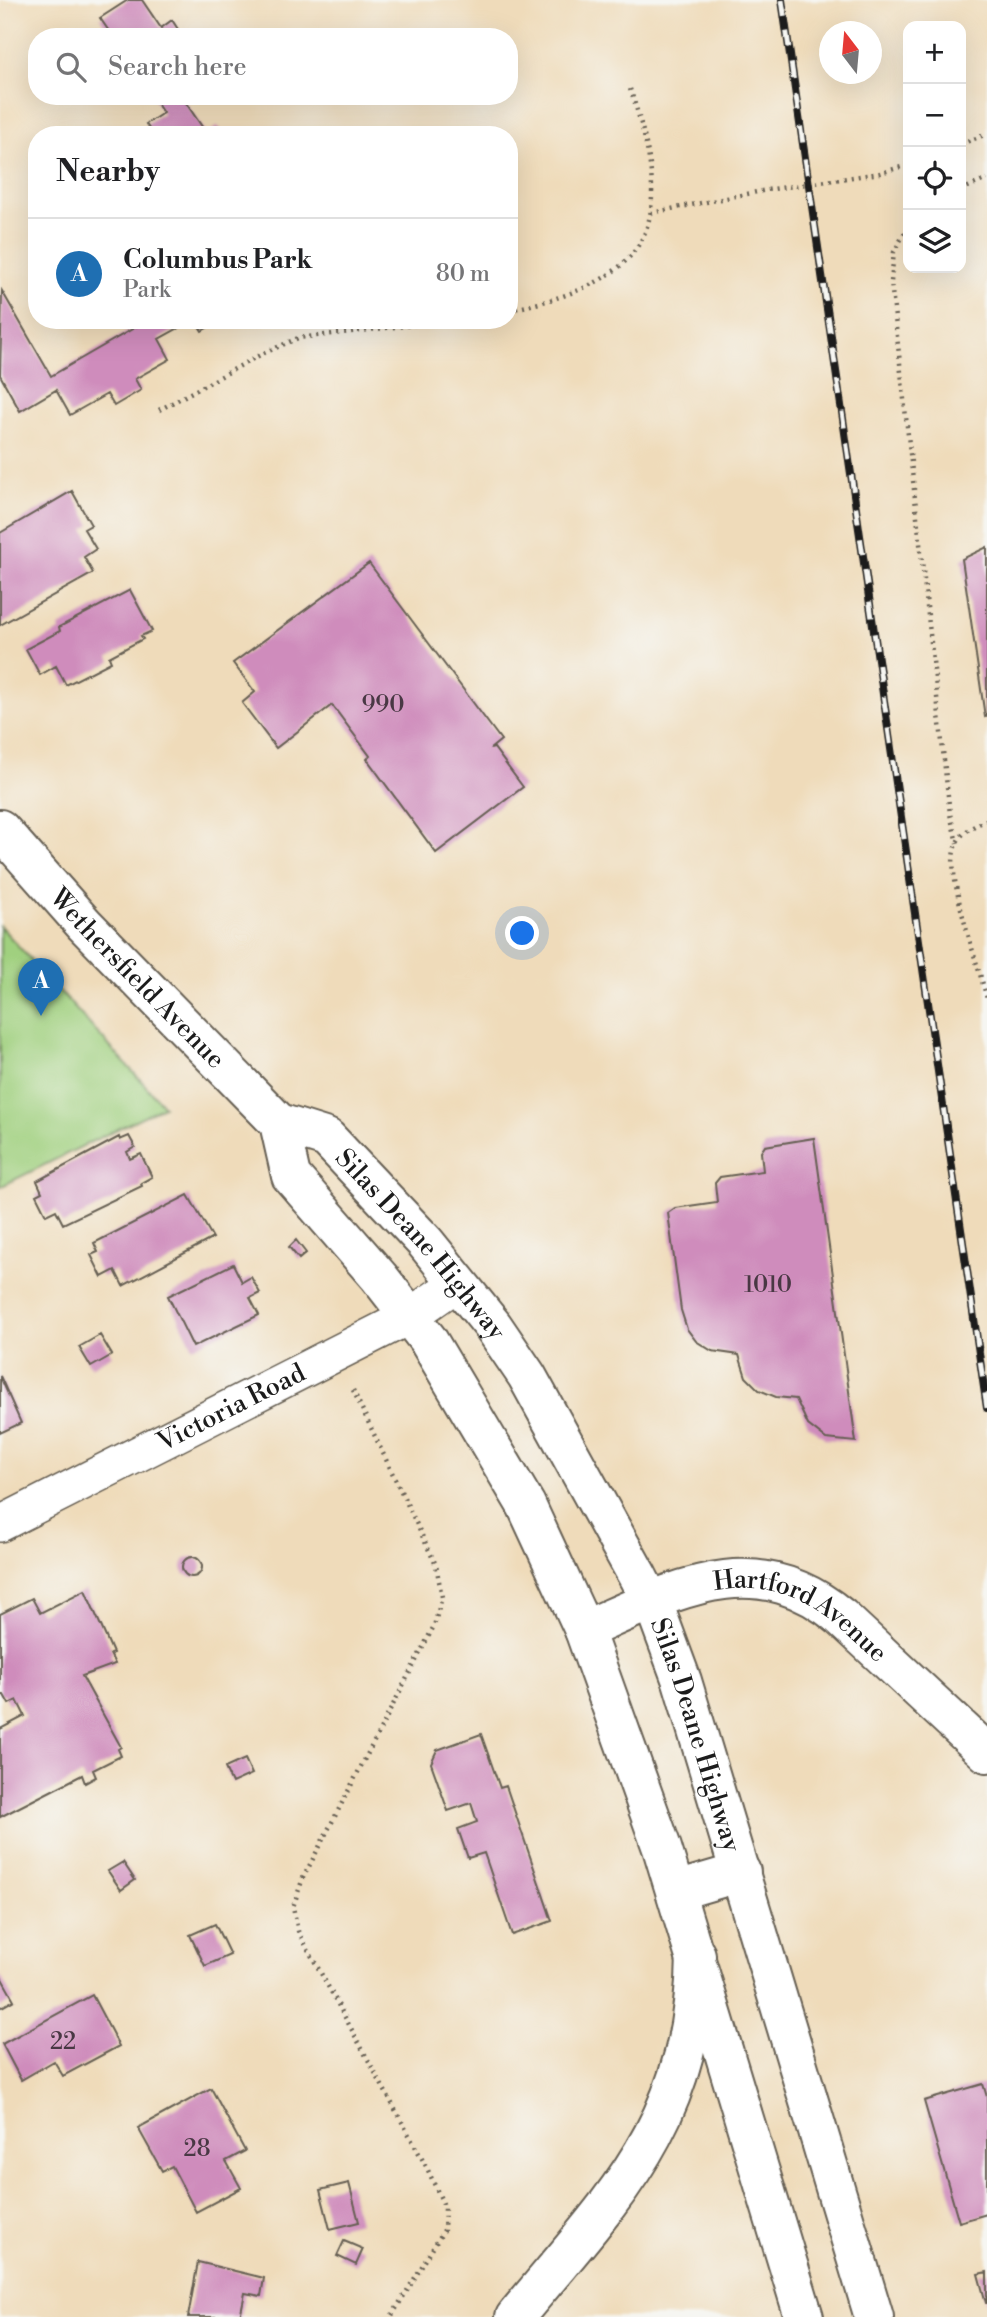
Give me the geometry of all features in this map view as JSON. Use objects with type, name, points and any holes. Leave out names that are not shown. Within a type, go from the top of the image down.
[{"type":"main road","name":"Wethersfield Avenue","points":[[0,829],[93,933],[279,1123]]},
{"type":"main road","name":"Silas Deane Highway","points":[[279,1123],[327,1138],[459,1282],[527,1376],[651,1601],[682,1681],[874,2317]]},
{"type":"main road","name":"Silas Deane Highway","points":[[279,1123],[291,1176],[411,1317],[449,1371],[520,1494],[555,1562],[584,1630],[676,1891],[804,2317]]},
{"type":"main road","name":"Hartford Avenue","points":[[584,1630],[688,1587],[730,1578],[753,1577],[790,1585],[824,1603],[841,1617],[987,1752]]},
{"type":"main road","points":[[676,1891],[741,1871]]},
{"type":"main road","points":[[514,2317],[618,2192],[658,2128],[674,2087],[685,2046],[693,2002],[696,1955]]},
{"type":"street","name":"Victoria Road","points":[[0,1524],[411,1317],[459,1282]]},
{"type":"path","points":[[518,307],[570,293],[612,273],[639,247],[647,232],[651,213],[647,154],[629,86]]},
{"type":"path","points":[[966,142],[987,134]]},
{"type":"path","points":[[651,213],[767,190],[880,173],[903,166]]},
{"type":"path","points":[[966,188],[987,179]]},
{"type":"path","points":[[903,236],[894,252],[891,282],[950,814],[957,843]]},
{"type":"path","points":[[159,411],[262,354],[298,338],[378,329]]},
{"type":"path","points":[[987,820],[968,830],[957,843],[953,855],[956,884],[987,999]]},
{"type":"path","points":[[353,1391],[436,1565],[442,1601],[434,1626],[303,1878],[293,1910],[298,1931],[427,2168],[445,2208],[444,2230],[391,2317]]},
{"type":"green space","points":[[0,926],[164,1106],[0,1187]]},
{"type":"building","points":[[128,0],[142,0],[161,28],[107,28],[100,18]]},
{"type":"building","points":[[172,20],[177,28],[161,28]]},
{"type":"building","points":[[158,105],[187,105],[202,126],[147,126],[146,124],[163,113]]},
{"type":"building","points":[[2,291],[51,376],[132,329],[177,329],[159,339],[170,359],[135,379],[141,390],[114,406],[107,394],[70,415],[56,390],[20,411],[0,375]]},
{"type":"building","points":[[72,491],[91,525],[84,529],[96,549],[84,557],[93,573],[0,625],[0,533]]},
{"type":"building","points":[[987,547],[987,716],[985,717],[962,559]]},
{"type":"building","points":[[369,563],[501,740],[490,749],[494,748],[523,787],[436,853],[367,759],[370,756],[332,705],[276,748],[242,703],[255,692],[233,663]]},
{"type":"building","points":[[130,590],[152,631],[141,636],[143,639],[109,657],[111,662],[66,685],[56,666],[40,675],[26,649],[60,631],[59,627]]},
{"type":"building","points":[[129,1136],[135,1147],[127,1152],[130,1159],[141,1154],[152,1177],[141,1183],[142,1186],[63,1224],[56,1210],[46,1215],[36,1195],[42,1192],[37,1181],[119,1137],[120,1140]]},
{"type":"building","points":[[814,1138],[856,1442],[826,1439],[808,1425],[796,1399],[776,1397],[759,1390],[746,1377],[739,1355],[712,1351],[696,1341],[687,1329],[681,1310],[668,1213],[675,1208],[717,1202],[715,1183],[720,1177],[763,1171],[761,1152],[765,1146]]},
{"type":"building","points":[[188,1195],[213,1238],[123,1286],[115,1270],[102,1277],[91,1255],[98,1252],[94,1243]]},
{"type":"building","points":[[296,1240],[306,1253],[299,1259],[289,1247]]},
{"type":"building","points":[[233,1264],[242,1282],[251,1277],[260,1293],[250,1298],[259,1315],[193,1347],[168,1296]]},
{"type":"building","points":[[100,1335],[112,1355],[91,1367],[79,1347]]},
{"type":"building","points":[[0,1376],[21,1423],[0,1433]]},
{"type":"building","points":[[192,1557],[199,1560],[202,1567],[199,1574],[192,1577],[185,1574],[182,1567],[185,1560]]},
{"type":"building","points":[[85,1590],[113,1653],[110,1654],[115,1664],[82,1676],[121,1747],[118,1749],[121,1756],[93,1770],[96,1777],[85,1783],[82,1775],[0,1817],[0,1729],[25,1716],[17,1700],[9,1704],[4,1695],[0,1695],[0,1614],[32,1598],[40,1613]]},
{"type":"building","points":[[481,1734],[500,1788],[506,1786],[552,1921],[512,1935],[484,1853],[468,1858],[458,1829],[477,1822],[471,1803],[448,1811],[431,1763],[437,1750]]},
{"type":"building","points":[[245,1759],[252,1774],[232,1783],[225,1768]]},
{"type":"building","points":[[123,1862],[135,1880],[121,1890],[108,1871]]},
{"type":"building","points":[[215,1924],[230,1955],[205,1966],[190,1935]]},
{"type":"building","points":[[0,1975],[14,2000],[0,2008]]},
{"type":"building","points":[[92,1995],[119,2046],[63,2076],[54,2061],[21,2080],[2,2044]]},
{"type":"building","points":[[983,2084],[987,2097],[987,2214],[959,2222],[924,2101]]},
{"type":"building","points":[[211,2088],[245,2151],[226,2161],[241,2188],[196,2212],[172,2166],[162,2171],[138,2128]]},
{"type":"building","points":[[349,2183],[359,2222],[330,2229],[320,2190]]},
{"type":"building","points":[[344,2241],[363,2249],[356,2265],[337,2256]]},
{"type":"building","points":[[198,2262],[264,2278],[261,2296],[245,2293],[240,2317],[188,2317]]},
{"type":"building","points":[[987,2272],[987,2303],[986,2303],[978,2274]]},
{"type":"railway","points":[[782,0],[987,1408]]},
{"type":"place","name":"Columbus Park","points":[[41,1016]]}]
